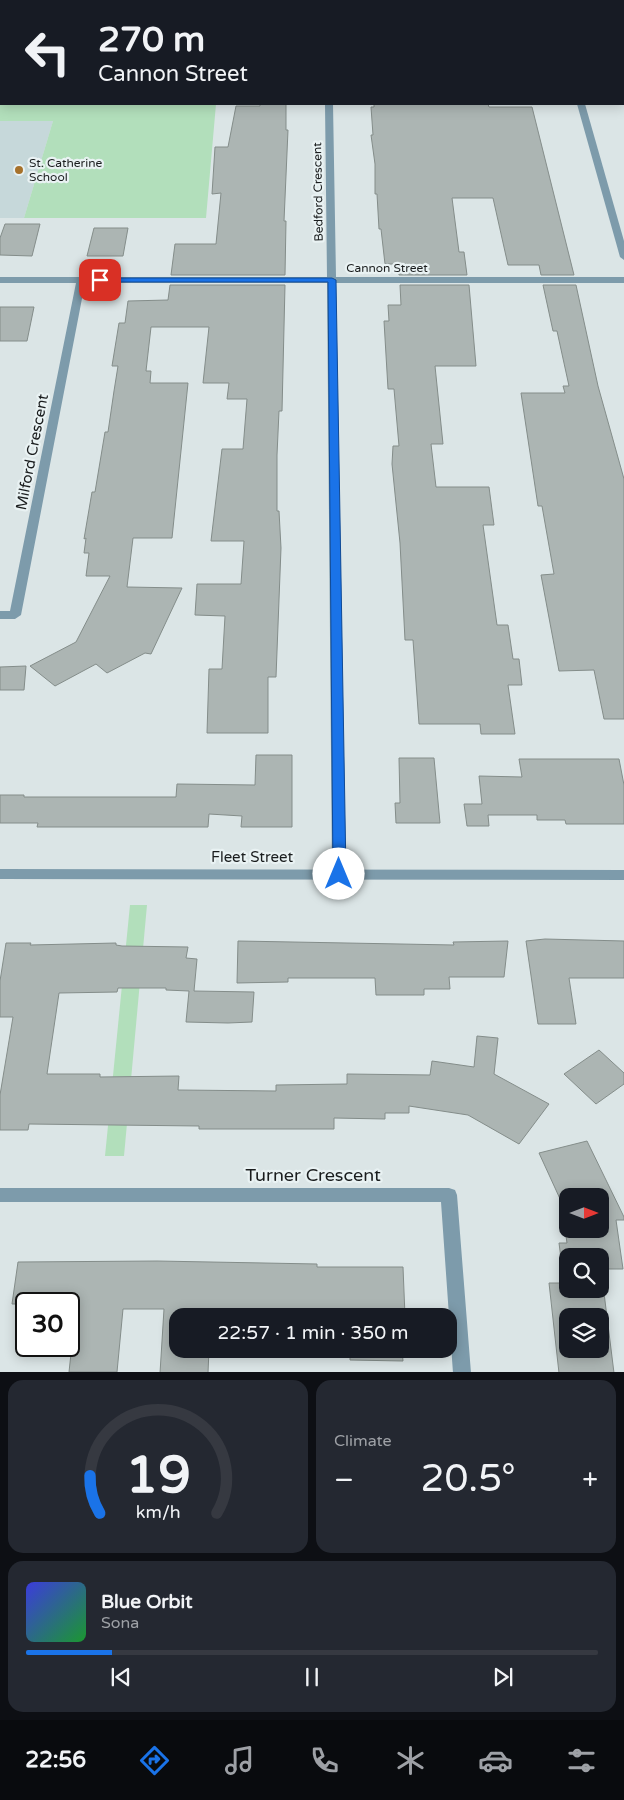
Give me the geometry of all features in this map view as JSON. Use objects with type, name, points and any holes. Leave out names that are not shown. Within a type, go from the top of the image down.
[{"type":"street","points":[[0,0],[68,0]]},
{"type":"street","name":"Bedford Crescent","points":[[328,105],[339,874]]},
{"type":"street","points":[[581,105],[624,257]]},
{"type":"street","name":"Cannon Street","points":[[0,280],[624,280]]},
{"type":"street","name":"Milford Crescent","points":[[0,615],[15,615],[81,280]]},
{"type":"street","name":"Fleet Street","points":[[0,874],[624,875]]},
{"type":"street","name":"Turner Crescent","points":[[0,1195],[449,1195],[462,1372]]},
{"type":"shaded area","name":"St. Catherine School","points":[[0,121],[53,121],[24,218],[0,218]]},
{"type":"green space","points":[[0,105],[216,105],[206,218],[24,218],[53,121],[0,121]]},
{"type":"green space","points":[[130,905],[147,905],[124,1156],[105,1156]]},
{"type":"building","points":[[286,105],[286,130],[288,130],[284,221],[286,221],[285,275],[171,275],[175,244],[216,244],[221,193],[212,194],[215,147],[228,147],[236,106]]},
{"type":"building","points":[[374,105],[488,105],[489,107],[532,107],[574,275],[541,275],[539,265],[508,265],[493,198],[452,198],[459,252],[464,252],[467,275],[399,275],[398,264],[385,264],[381,229],[379,229],[377,194],[375,194],[375,164],[371,135],[373,135],[371,107],[374,107]]},
{"type":"building","points":[[5,224],[40,224],[32,256],[0,255],[0,238]]},
{"type":"building","points":[[94,228],[128,228],[123,256],[87,256]]},
{"type":"building","points":[[170,285],[285,285],[282,411],[279,411],[277,455],[277,511],[279,511],[281,548],[276,677],[268,677],[268,733],[207,733],[209,669],[222,669],[225,616],[195,615],[197,584],[241,584],[244,541],[211,541],[222,449],[243,449],[247,399],[227,399],[229,383],[203,383],[209,327],[151,327],[146,371],[151,371],[150,383],[188,383],[172,538],[133,538],[127,587],[182,588],[151,654],[145,653],[107,673],[96,664],[55,686],[30,666],[76,642],[110,576],[86,576],[89,553],[84,553],[86,538],[84,539],[92,492],[95,492],[105,432],[108,432],[118,366],[112,366],[119,323],[125,323],[128,301],[168,300]]},
{"type":"building","points":[[400,285],[469,285],[476,366],[435,366],[443,444],[431,444],[436,487],[489,487],[494,525],[483,525],[497,625],[508,625],[513,659],[519,659],[522,685],[508,685],[515,734],[481,734],[480,724],[419,724],[413,640],[405,640],[400,543],[392,464],[393,446],[399,446],[394,389],[388,389],[384,321],[389,321],[388,305],[401,305]]},
{"type":"building","points":[[543,285],[576,285],[598,386],[624,479],[624,719],[604,719],[594,670],[559,671],[541,575],[554,574],[542,506],[538,506],[521,393],[565,393],[563,386],[569,386],[557,331],[553,331]]},
{"type":"building","points":[[0,307],[34,307],[27,341],[0,341]]},
{"type":"building","points":[[26,666],[24,690],[0,690],[0,667]]},
{"type":"building","points":[[256,755],[292,755],[292,827],[241,827],[242,816],[209,814],[208,827],[37,827],[38,823],[0,823],[0,795],[24,795],[24,797],[176,797],[177,784],[255,785]]},
{"type":"building","points":[[399,758],[434,758],[440,823],[396,823],[395,803],[400,803]]},
{"type":"building","points":[[519,759],[619,759],[624,785],[624,824],[566,824],[565,820],[537,820],[537,815],[488,815],[489,826],[467,826],[464,804],[482,804],[479,776],[522,777]]},
{"type":"building","points":[[545,939],[624,941],[624,978],[569,978],[576,1024],[538,1024],[526,941]]},
{"type":"building","points":[[238,941],[454,945],[453,942],[508,941],[504,977],[449,977],[450,989],[424,989],[424,995],[376,995],[375,978],[288,978],[288,982],[237,983]]},
{"type":"building","points":[[6,943],[31,943],[30,945],[116,943],[116,945],[122,946],[188,947],[186,958],[197,959],[194,991],[254,992],[252,1022],[228,1023],[186,1022],[189,991],[166,990],[166,988],[118,988],[117,992],[59,993],[47,1074],[100,1074],[100,1077],[179,1076],[178,1090],[276,1091],[276,1085],[347,1084],[347,1074],[430,1075],[432,1061],[474,1067],[477,1036],[498,1038],[494,1074],[549,1104],[519,1144],[468,1115],[409,1106],[409,1113],[385,1113],[385,1119],[334,1118],[334,1129],[199,1129],[199,1126],[29,1124],[28,1130],[0,1130],[0,1095],[13,1017],[0,1017],[0,981]]},
{"type":"building","points":[[599,1050],[624,1073],[624,1084],[596,1104],[564,1074]]},
{"type":"building","points":[[587,1141],[624,1217],[624,1220],[616,1220],[623,1269],[609,1269],[609,1248],[560,1248],[559,1243],[567,1243],[566,1238],[609,1238],[609,1188],[559,1188],[559,1197],[539,1153]]},
{"type":"building","points":[[157,1261],[317,1264],[317,1267],[403,1267],[405,1308],[169,1308],[169,1358],[209,1358],[208,1372],[160,1372],[164,1309],[123,1309],[117,1372],[69,1372],[71,1357],[80,1357],[80,1292],[15,1292],[15,1304],[12,1304],[18,1262]]},
{"type":"building","points":[[549,1283],[559,1283],[559,1298],[605,1298],[606,1308],[559,1308],[559,1358],[609,1358],[609,1333],[614,1372],[559,1372]]},
{"type":"building","points":[[350,1358],[403,1358],[403,1361],[350,1360]]},
{"type":"place","name":"St. Catherine School","points":[[19,170]]},
{"type":"route","points":[[100,280],[332,280],[339,874]]}]
